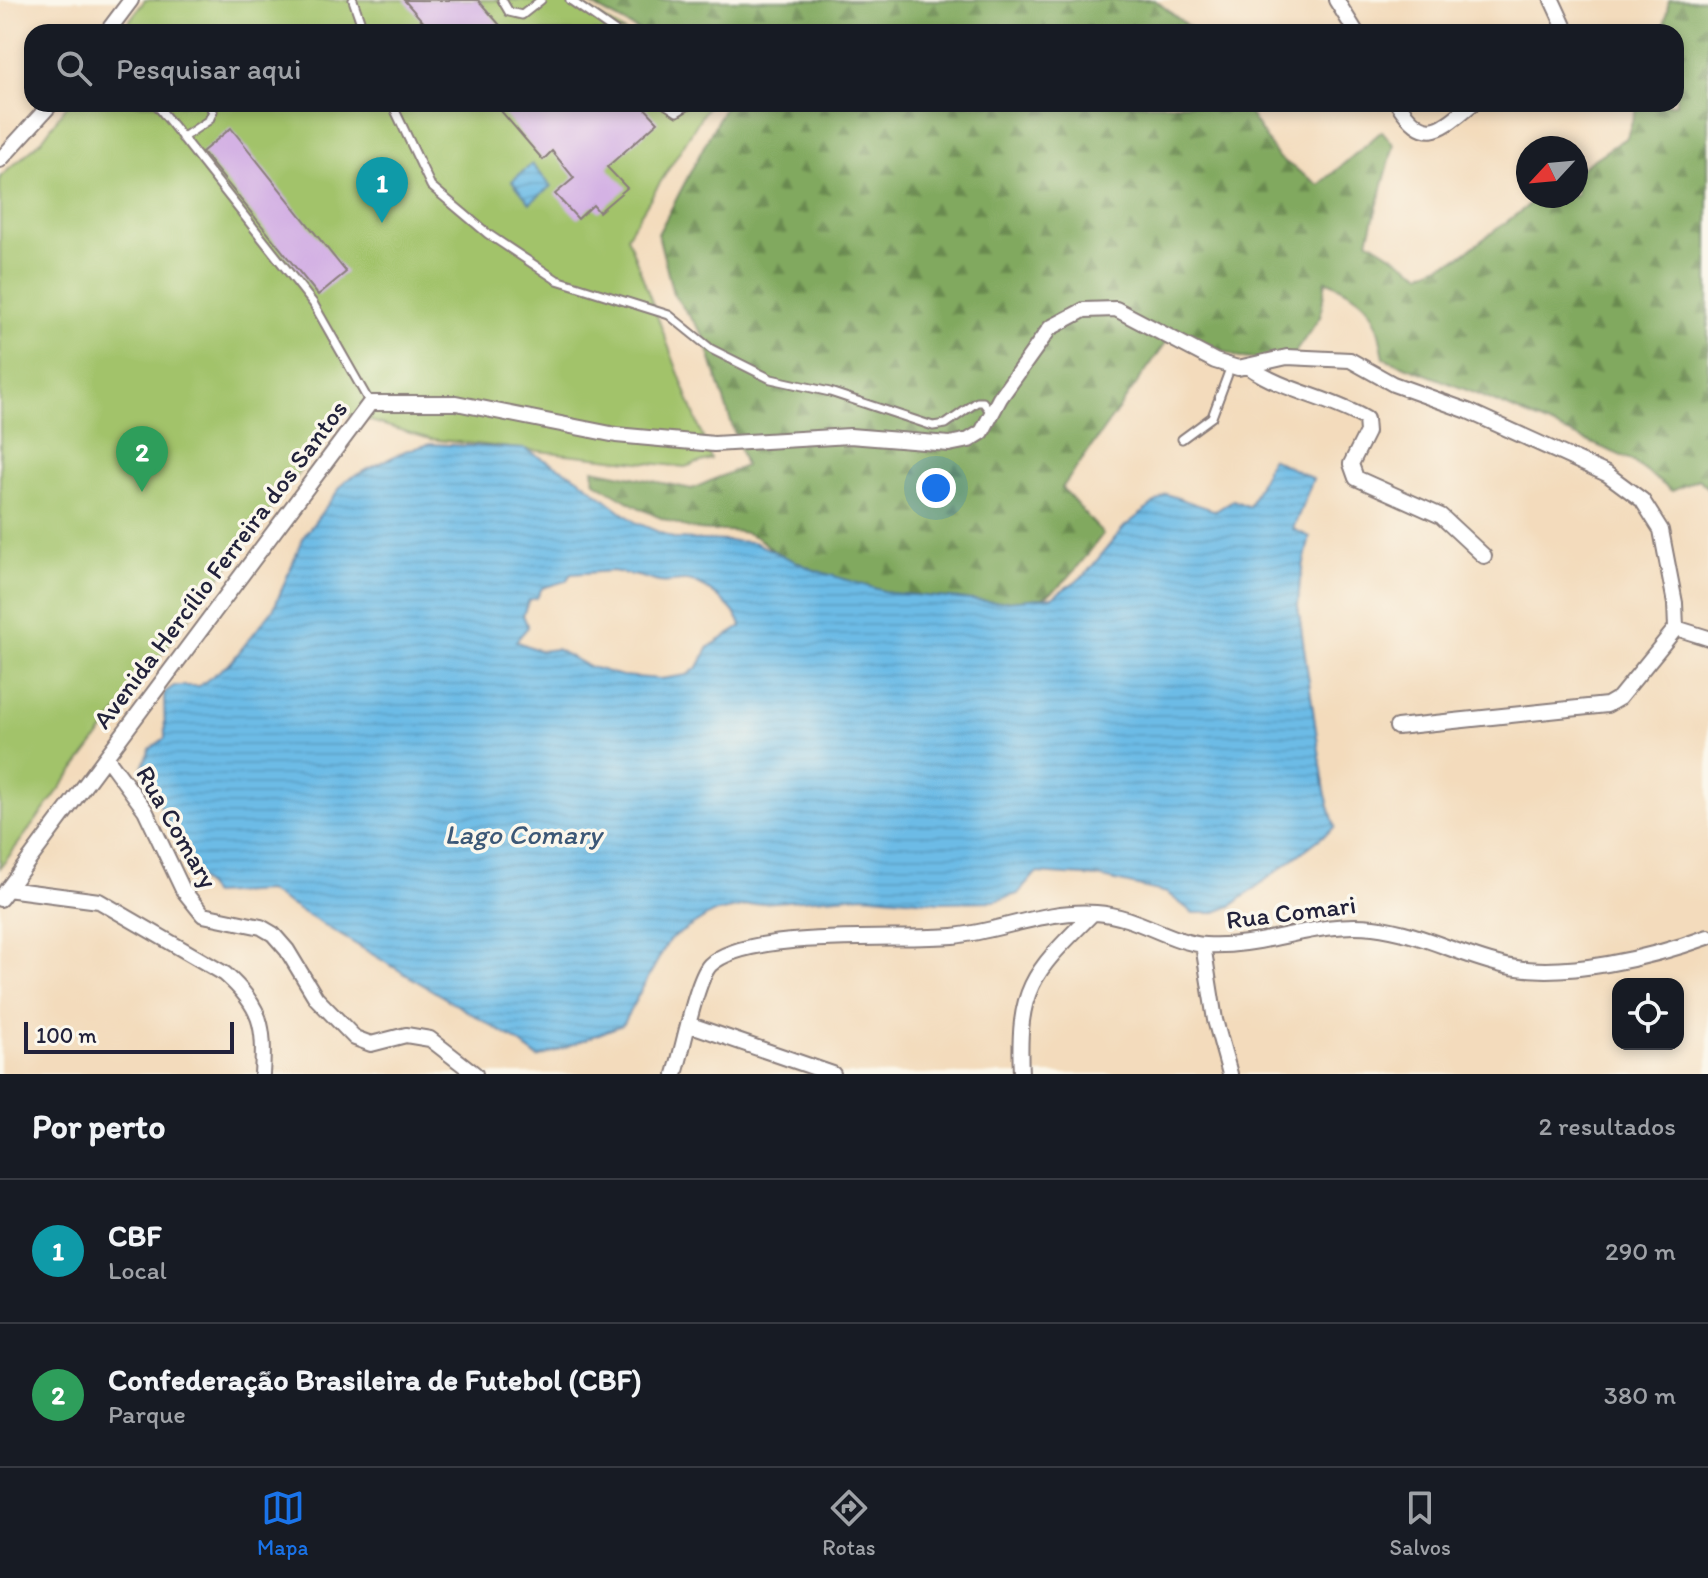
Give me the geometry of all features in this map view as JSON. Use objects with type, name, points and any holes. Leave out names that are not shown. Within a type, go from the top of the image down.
[{"type":"street","points":[[113,24],[131,0]]},
{"type":"street","points":[[1336,0],[1351,24]]},
{"type":"street","points":[[1552,0],[1563,24]]},
{"type":"street","points":[[0,160],[44,112]]},
{"type":"street","points":[[1404,112],[1413,125],[1425,131],[1446,123],[1461,112]]},
{"type":"street","name":"Avenida Hercílio Ferreira dos Santos","points":[[2,896],[370,403],[470,404],[616,435],[714,444],[850,436],[949,444],[969,440],[982,432],[1000,398],[1050,328],[1084,310],[1116,309],[1231,366],[1249,367],[1287,357],[1350,360],[1393,384],[1468,411],[1607,474],[1642,500],[1661,530],[1675,603],[1676,628]]},
{"type":"street","points":[[1249,367],[1282,386],[1330,400],[1366,419],[1369,428],[1351,464],[1356,478],[1441,516],[1484,556]]},
{"type":"street","points":[[1397,727],[1607,705],[1619,698],[1676,628],[1708,638]]},
{"type":"street","name":"Rua Comary","points":[[106,757],[145,810],[183,890],[203,915],[261,927],[273,934],[326,1009],[344,1030],[362,1042],[380,1043],[406,1035],[430,1039],[475,1074]]},
{"type":"street","points":[[2,896],[99,901],[225,974],[240,987],[260,1016],[265,1033],[262,1074]]},
{"type":"street","points":[[1021,1074],[1019,1025],[1025,997],[1046,963],[1093,913]]},
{"type":"street","name":"Rua Comari","points":[[675,1074],[703,975],[716,961],[735,950],[774,943],[957,935],[1046,915],[1093,913],[1122,915],[1203,945],[1229,945],[1323,928],[1376,927],[1427,939],[1508,966],[1537,970],[1605,963],[1708,937]]},
{"type":"street","points":[[1203,945],[1215,1020],[1230,1074]]},
{"type":"street","points":[[691,1025],[833,1074]]},
{"type":"lane","points":[[353,0],[361,24]]},
{"type":"lane","points":[[502,0],[509,12],[522,15],[541,0]]},
{"type":"lane","points":[[570,0],[604,24]]},
{"type":"lane","points":[[162,112],[313,303],[370,403]]},
{"type":"lane","points":[[182,138],[209,120],[213,112]]},
{"type":"lane","points":[[396,112],[431,186],[488,234],[557,280],[669,315],[711,349],[771,379],[830,392],[933,426],[946,424],[977,402],[989,407],[993,416]]},
{"type":"lane","points":[[1182,439],[1212,417],[1231,366]]},
{"type":"green space","points":[[145,0],[573,0],[612,24],[127,24]]},
{"type":"green space","points":[[583,0],[1155,0],[1185,24],[626,24]]},
{"type":"green space","points":[[1669,0],[1708,0],[1708,488],[1698,479],[1672,491],[1629,459],[1384,358],[1378,328],[1369,308],[1353,294],[1326,280],[1320,317],[1289,361],[1239,358],[1175,330],[1062,488],[1103,534],[1064,582],[1034,601],[1010,606],[951,608],[886,601],[828,587],[799,574],[754,536],[702,530],[668,521],[595,482],[593,469],[692,489],[745,466],[703,334],[673,294],[658,234],[722,112],[1248,112],[1278,157],[1319,185],[1382,131],[1394,145],[1368,240],[1421,273],[1458,258],[1525,208],[1588,208],[1588,163],[1627,137],[1635,112],[1684,112],[1684,24],[1664,24]]},
{"type":"green space","points":[[62,112],[704,112],[627,236],[711,459],[685,467],[430,439],[344,413],[0,868],[0,177],[41,141]]},
{"type":"water","points":[[532,164],[551,186],[530,203],[512,181]]},
{"type":"water","name":"Lago Comary","points":[[430,444],[525,449],[577,477],[635,522],[675,539],[753,542],[814,570],[890,593],[996,602],[1052,597],[1085,575],[1124,527],[1166,494],[1216,511],[1233,500],[1249,507],[1271,458],[1313,479],[1293,529],[1310,537],[1300,580],[1298,607],[1325,791],[1335,827],[1231,906],[1213,913],[1193,913],[1167,893],[1099,877],[1036,873],[1018,894],[995,901],[939,902],[863,895],[762,903],[712,913],[669,940],[622,1025],[538,1058],[520,1043],[267,891],[212,894],[199,878],[141,770],[150,749],[165,738],[164,693],[174,686],[199,686],[231,662],[274,608],[304,536],[346,480],[405,451]],"holes":[[[612,571],[659,582],[686,581],[701,586],[734,612],[741,627],[709,647],[698,667],[687,675],[661,679],[622,676],[587,666],[556,649],[540,651],[516,641],[528,627],[523,615],[529,600],[537,598],[542,588],[566,581],[571,574]]]},
{"type":"building","points":[[404,0],[478,0],[499,24],[425,24]]},
{"type":"building","points":[[502,112],[649,112],[658,122],[607,167],[627,188],[599,212],[593,205],[578,219],[555,194],[574,178],[552,151],[543,160]]},
{"type":"building","points":[[231,128],[346,272],[318,295],[202,152]]},
{"type":"place","name":"CBF","points":[[382,223]]},
{"type":"place","name":"Confederação Brasileira de Futebol (CBF)","points":[[142,492]]}]
